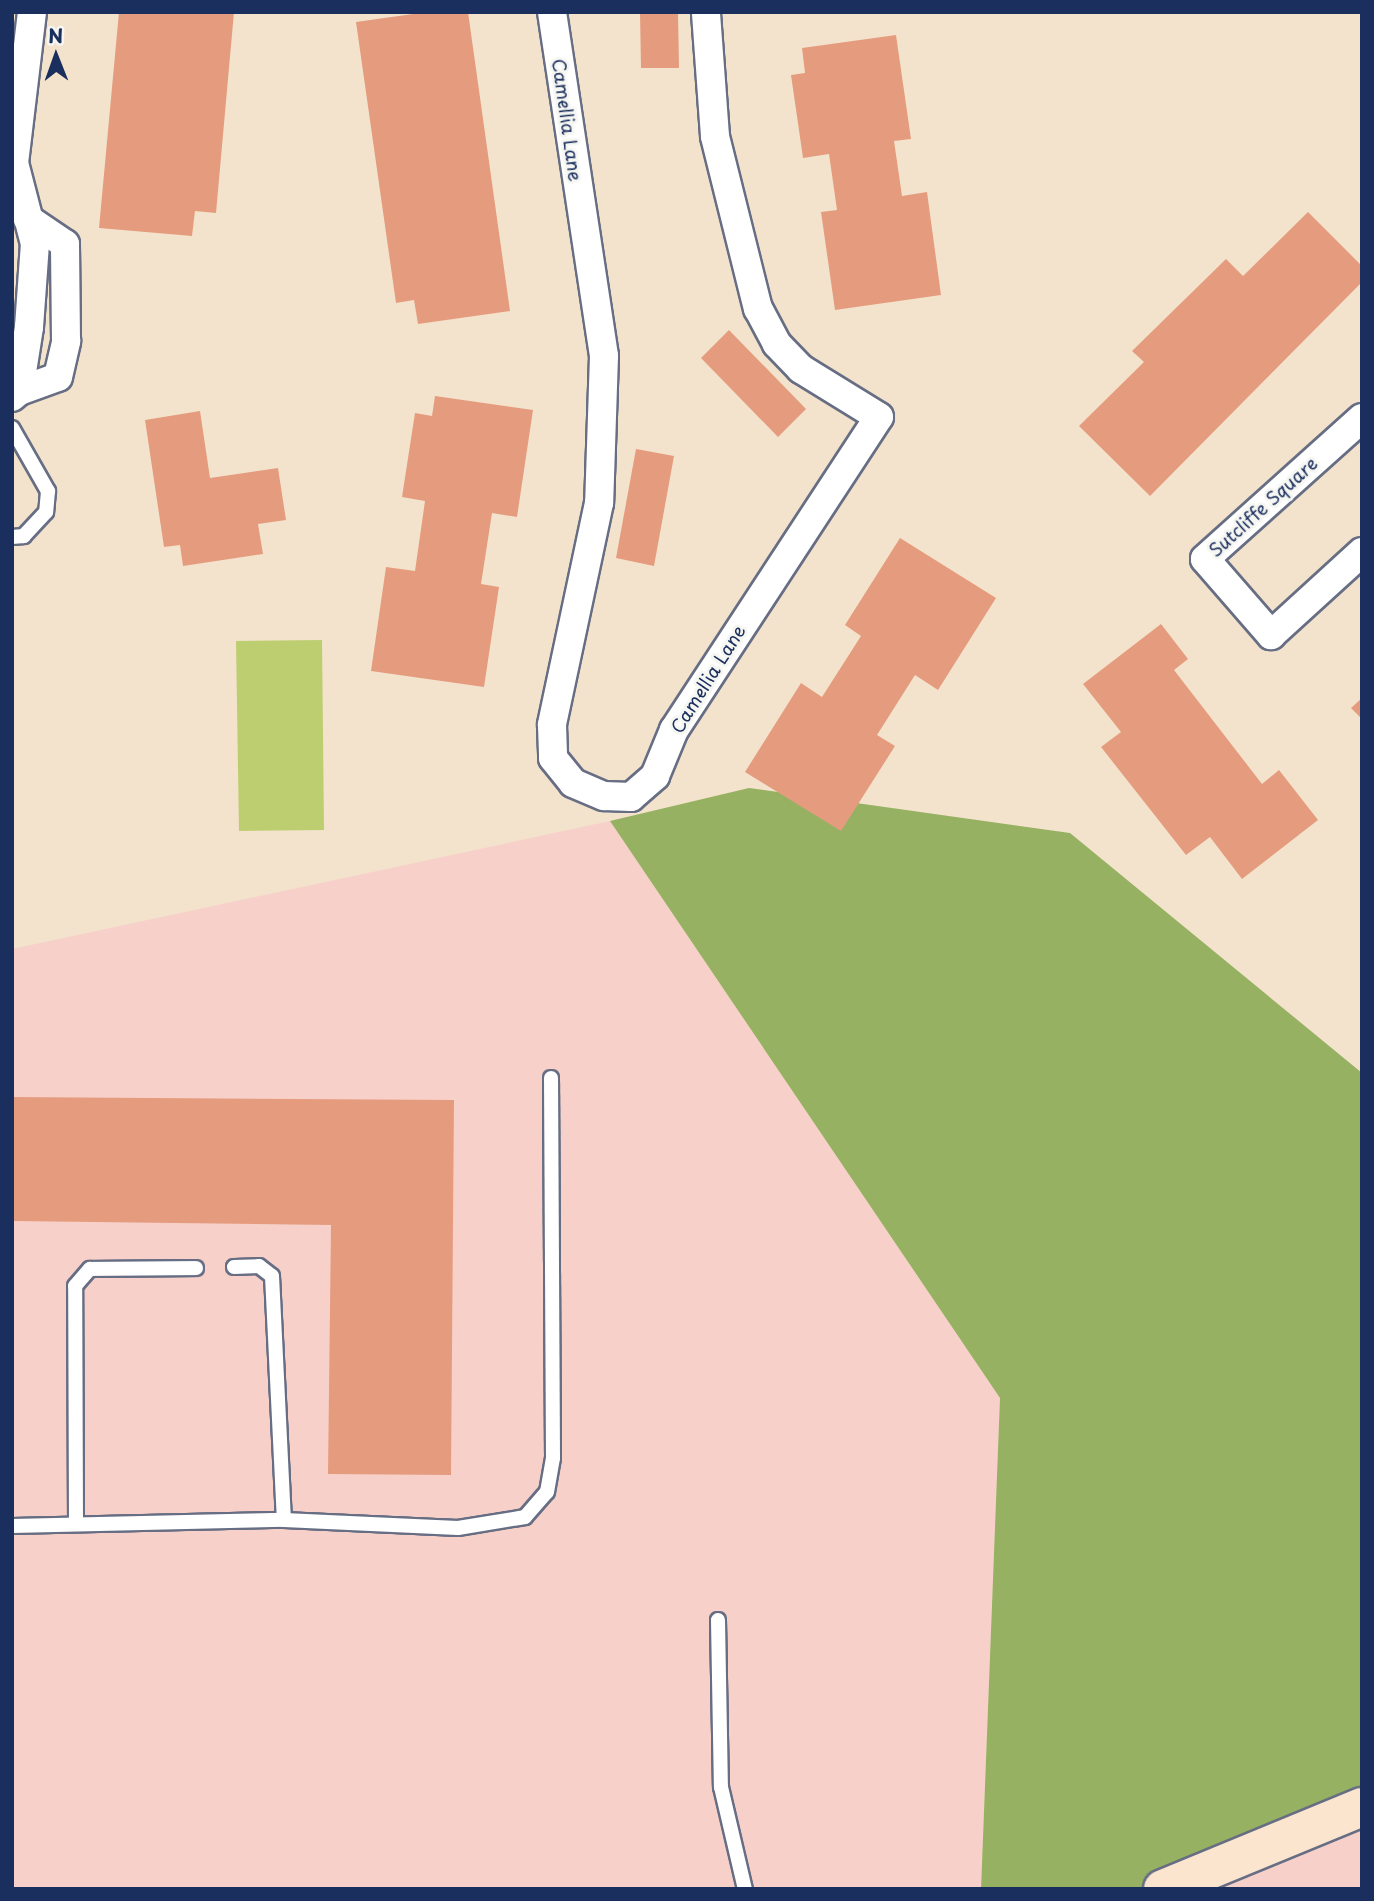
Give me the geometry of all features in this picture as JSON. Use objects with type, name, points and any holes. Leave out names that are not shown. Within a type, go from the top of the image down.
[{"type":"main road","points":[[1163,1889],[1362,1807]]},
{"type":"street","points":[[20,225],[65,244],[66,320],[58,377],[16,394],[21,315],[35,244],[20,225],[14,163],[32,12]]},
{"type":"street","name":"Camellia Lane","points":[[552,12],[604,356],[599,503],[552,724],[553,758],[573,783],[604,796],[631,797],[656,776],[674,730],[879,418],[801,369],[758,309],[715,136],[706,12]]},
{"type":"street","points":[[21,315],[66,320]]},
{"type":"street","name":"Sutcliffe Square","points":[[1362,418],[1205,559],[1271,635],[1362,552]]},
{"type":"lane","points":[[12,428],[48,491],[46,512],[24,536],[12,537]]},
{"type":"lane","points":[[12,1526],[284,1520],[492,1526],[524,1517],[547,1492],[553,1458],[551,1078]]},
{"type":"lane","points":[[234,1267],[259,1266],[272,1276],[284,1520]]},
{"type":"lane","points":[[76,1524],[75,1286],[90,1269],[196,1268]]},
{"type":"lane","points":[[719,1620],[721,1787],[745,1889]]},
{"type":"shaded area","points":[[610,821],[1000,1398],[981,1889],[12,1889],[12,949]]},
{"type":"shaded area","points":[[1362,1808],[1362,1889],[1180,1889]]},
{"type":"green space","points":[[322,640],[324,830],[239,831],[236,641]]},
{"type":"green space","points":[[749,788],[1070,833],[1362,1073],[1362,1808],[1180,1889],[981,1889],[1000,1398],[610,821]]},
{"type":"building","points":[[119,12],[234,12],[216,213],[195,211],[192,236],[99,228]]},
{"type":"building","points":[[427,12],[468,12],[510,311],[418,324],[414,300],[396,303],[356,22]]},
{"type":"building","points":[[640,12],[678,12],[679,68],[641,68]]},
{"type":"building","points":[[896,35],[911,139],[894,141],[902,196],[927,192],[941,295],[835,310],[821,212],[837,210],[829,154],[803,158],[791,75],[805,73],[802,48]]},
{"type":"building","points":[[1308,212],[1362,266],[1362,282],[1150,496],[1079,426],[1144,362],[1132,351],[1226,259],[1243,276]]},
{"type":"building","points":[[729,330],[806,409],[778,437],[701,358]]},
{"type":"building","points":[[435,396],[533,410],[517,517],[492,513],[481,584],[499,587],[484,687],[371,671],[386,567],[415,571],[425,501],[402,497],[415,413],[432,416]]},
{"type":"building","points":[[200,411],[210,478],[278,468],[286,520],[258,524],[263,554],[183,566],[180,545],[164,547],[145,420]]},
{"type":"building","points":[[636,449],[674,456],[654,566],[616,558]]},
{"type":"building","points":[[900,538],[996,598],[938,690],[915,675],[877,735],[895,746],[841,831],[745,772],[801,683],[822,697],[861,636],[845,625]]},
{"type":"building","points":[[1161,624],[1188,659],[1174,670],[1262,784],[1279,770],[1318,820],[1242,879],[1210,837],[1186,855],[1101,747],[1121,732],[1083,684]]},
{"type":"building","points":[[1362,698],[1362,719],[1351,708]]},
{"type":"building","points":[[12,1097],[454,1100],[451,1475],[328,1474],[331,1225],[12,1221]]}]
